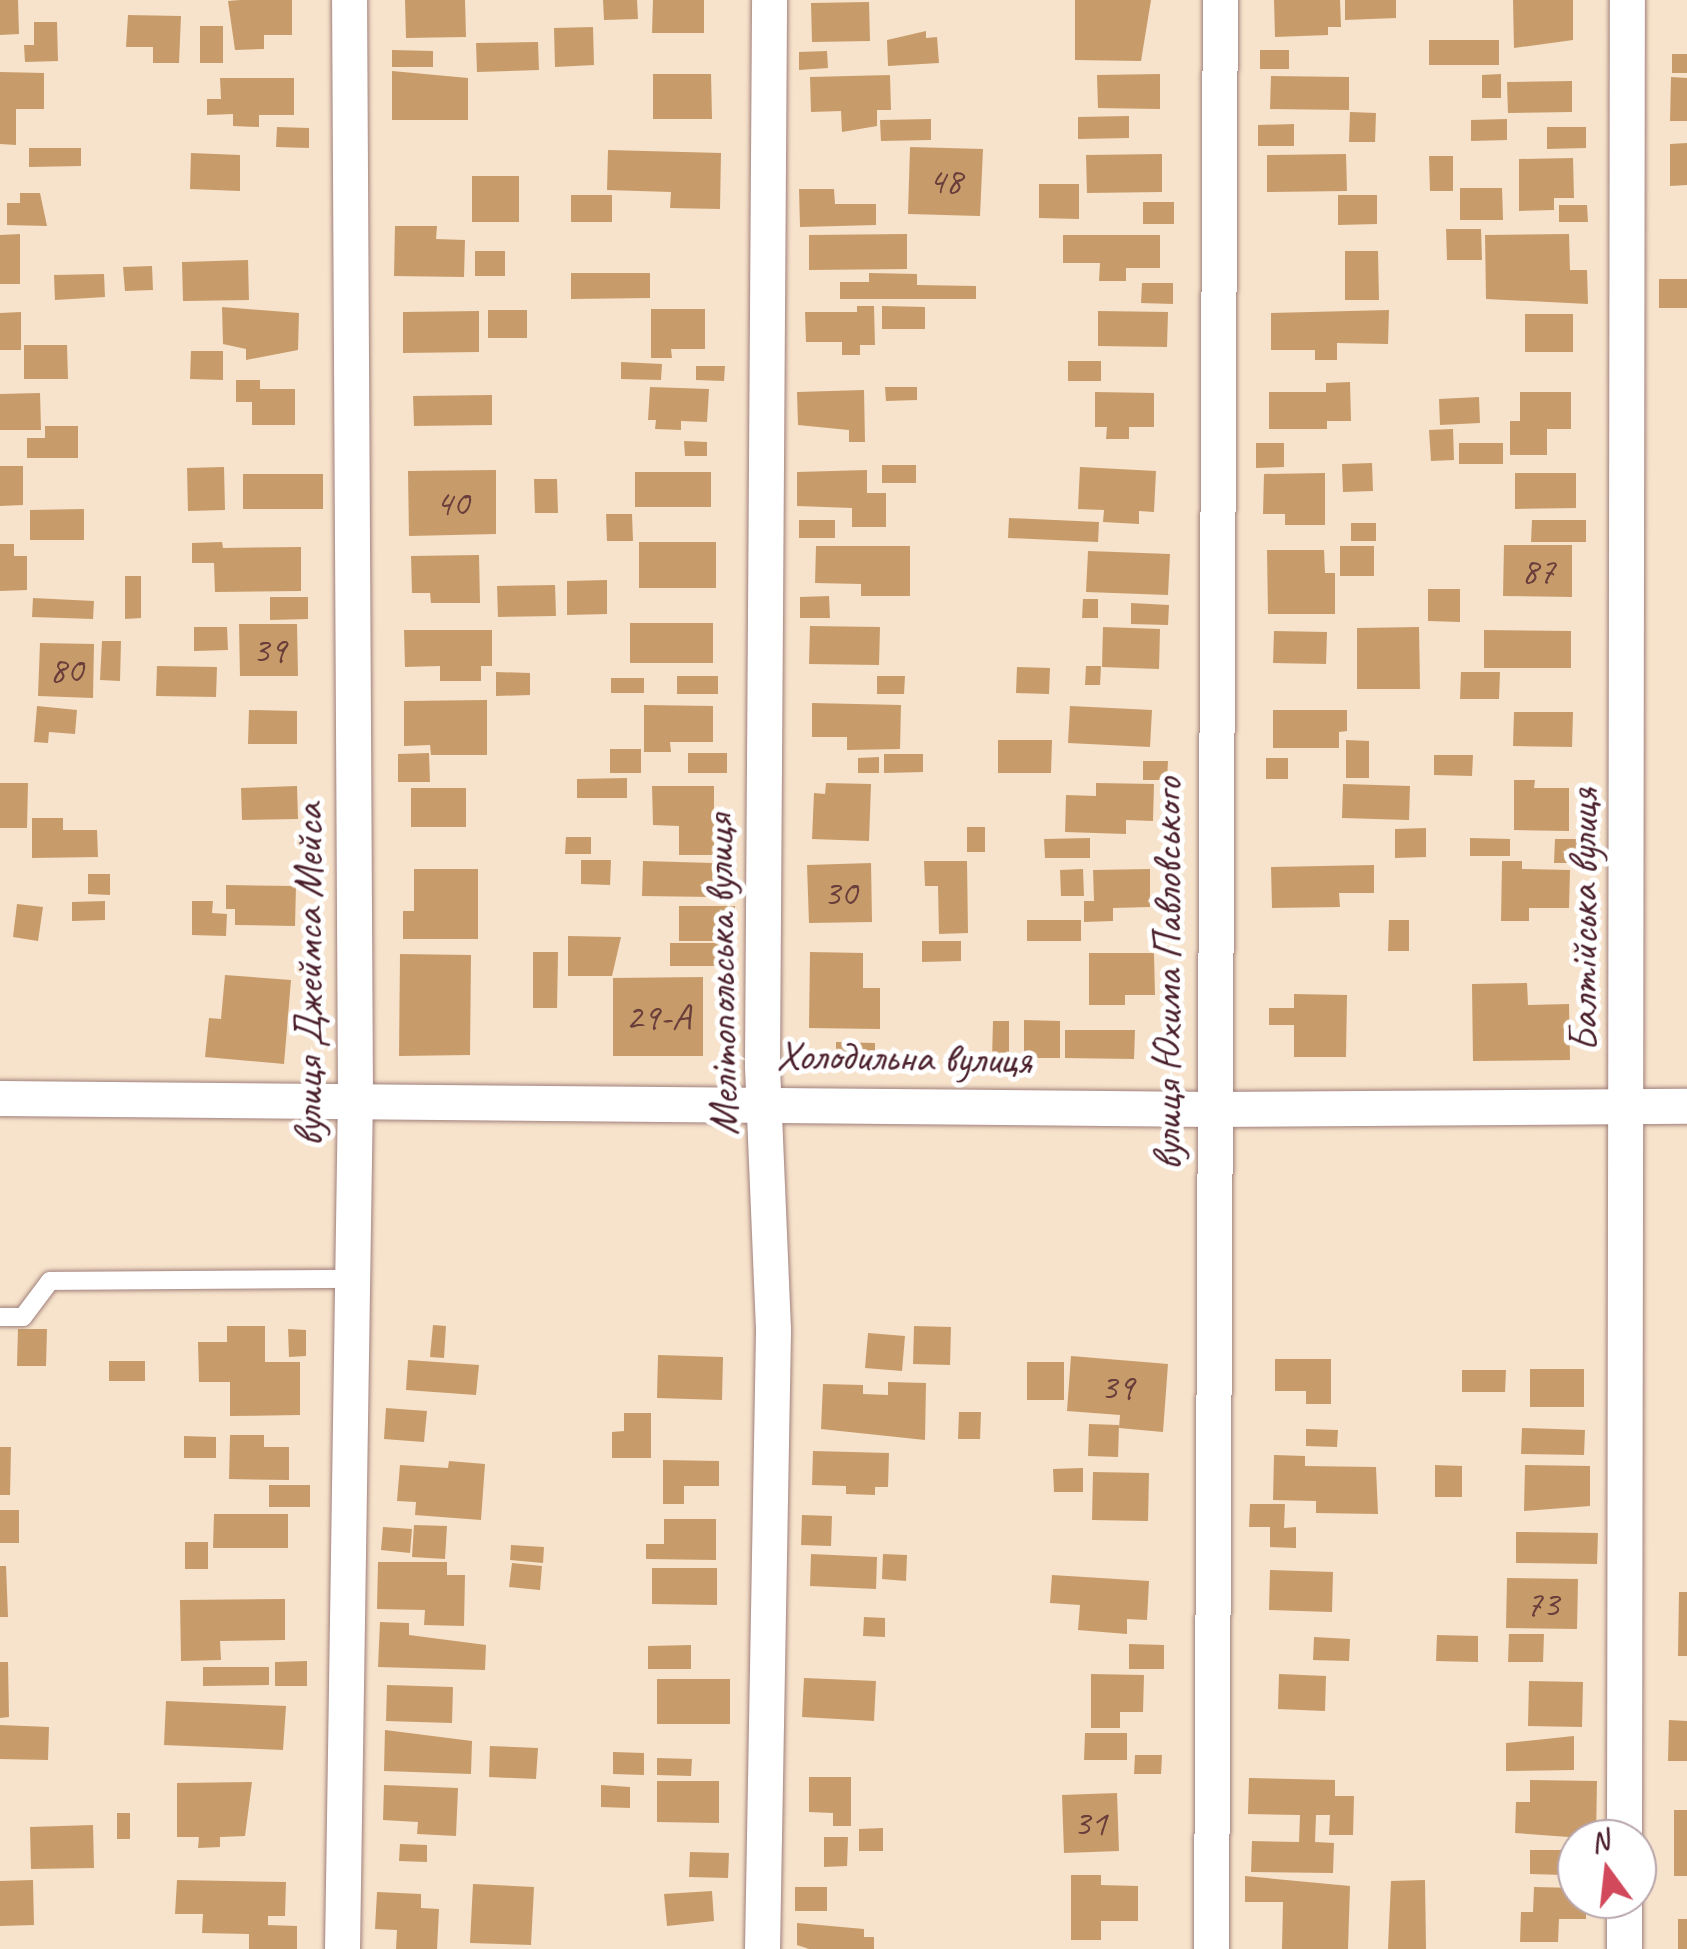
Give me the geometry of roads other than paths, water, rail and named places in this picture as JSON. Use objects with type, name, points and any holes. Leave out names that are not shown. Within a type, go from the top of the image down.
[{"type":"street","name":"вулиця Джеймса Мейса","points":[[342,1949],[355,1097],[350,0]]},
{"type":"street","name":"Мелітопольська вулиця","points":[[762,1949],[772,1329],[766,1101],[769,0]]},
{"type":"street","name":"вулиця Юхима Павловського","points":[[1211,1949],[1220,0]]},
{"type":"street","name":"Балтійська вулиця","points":[[1624,1819],[1629,1106],[1627,0]]},
{"type":"street","name":"Холодильна вулиця","points":[[0,1098],[355,1097],[1212,1108],[1687,1106]]},
{"type":"street","points":[[1624,1919],[1624,1949]]},
{"type":"lane","points":[[0,1316],[23,1317],[50,1281],[352,1279]]}]
